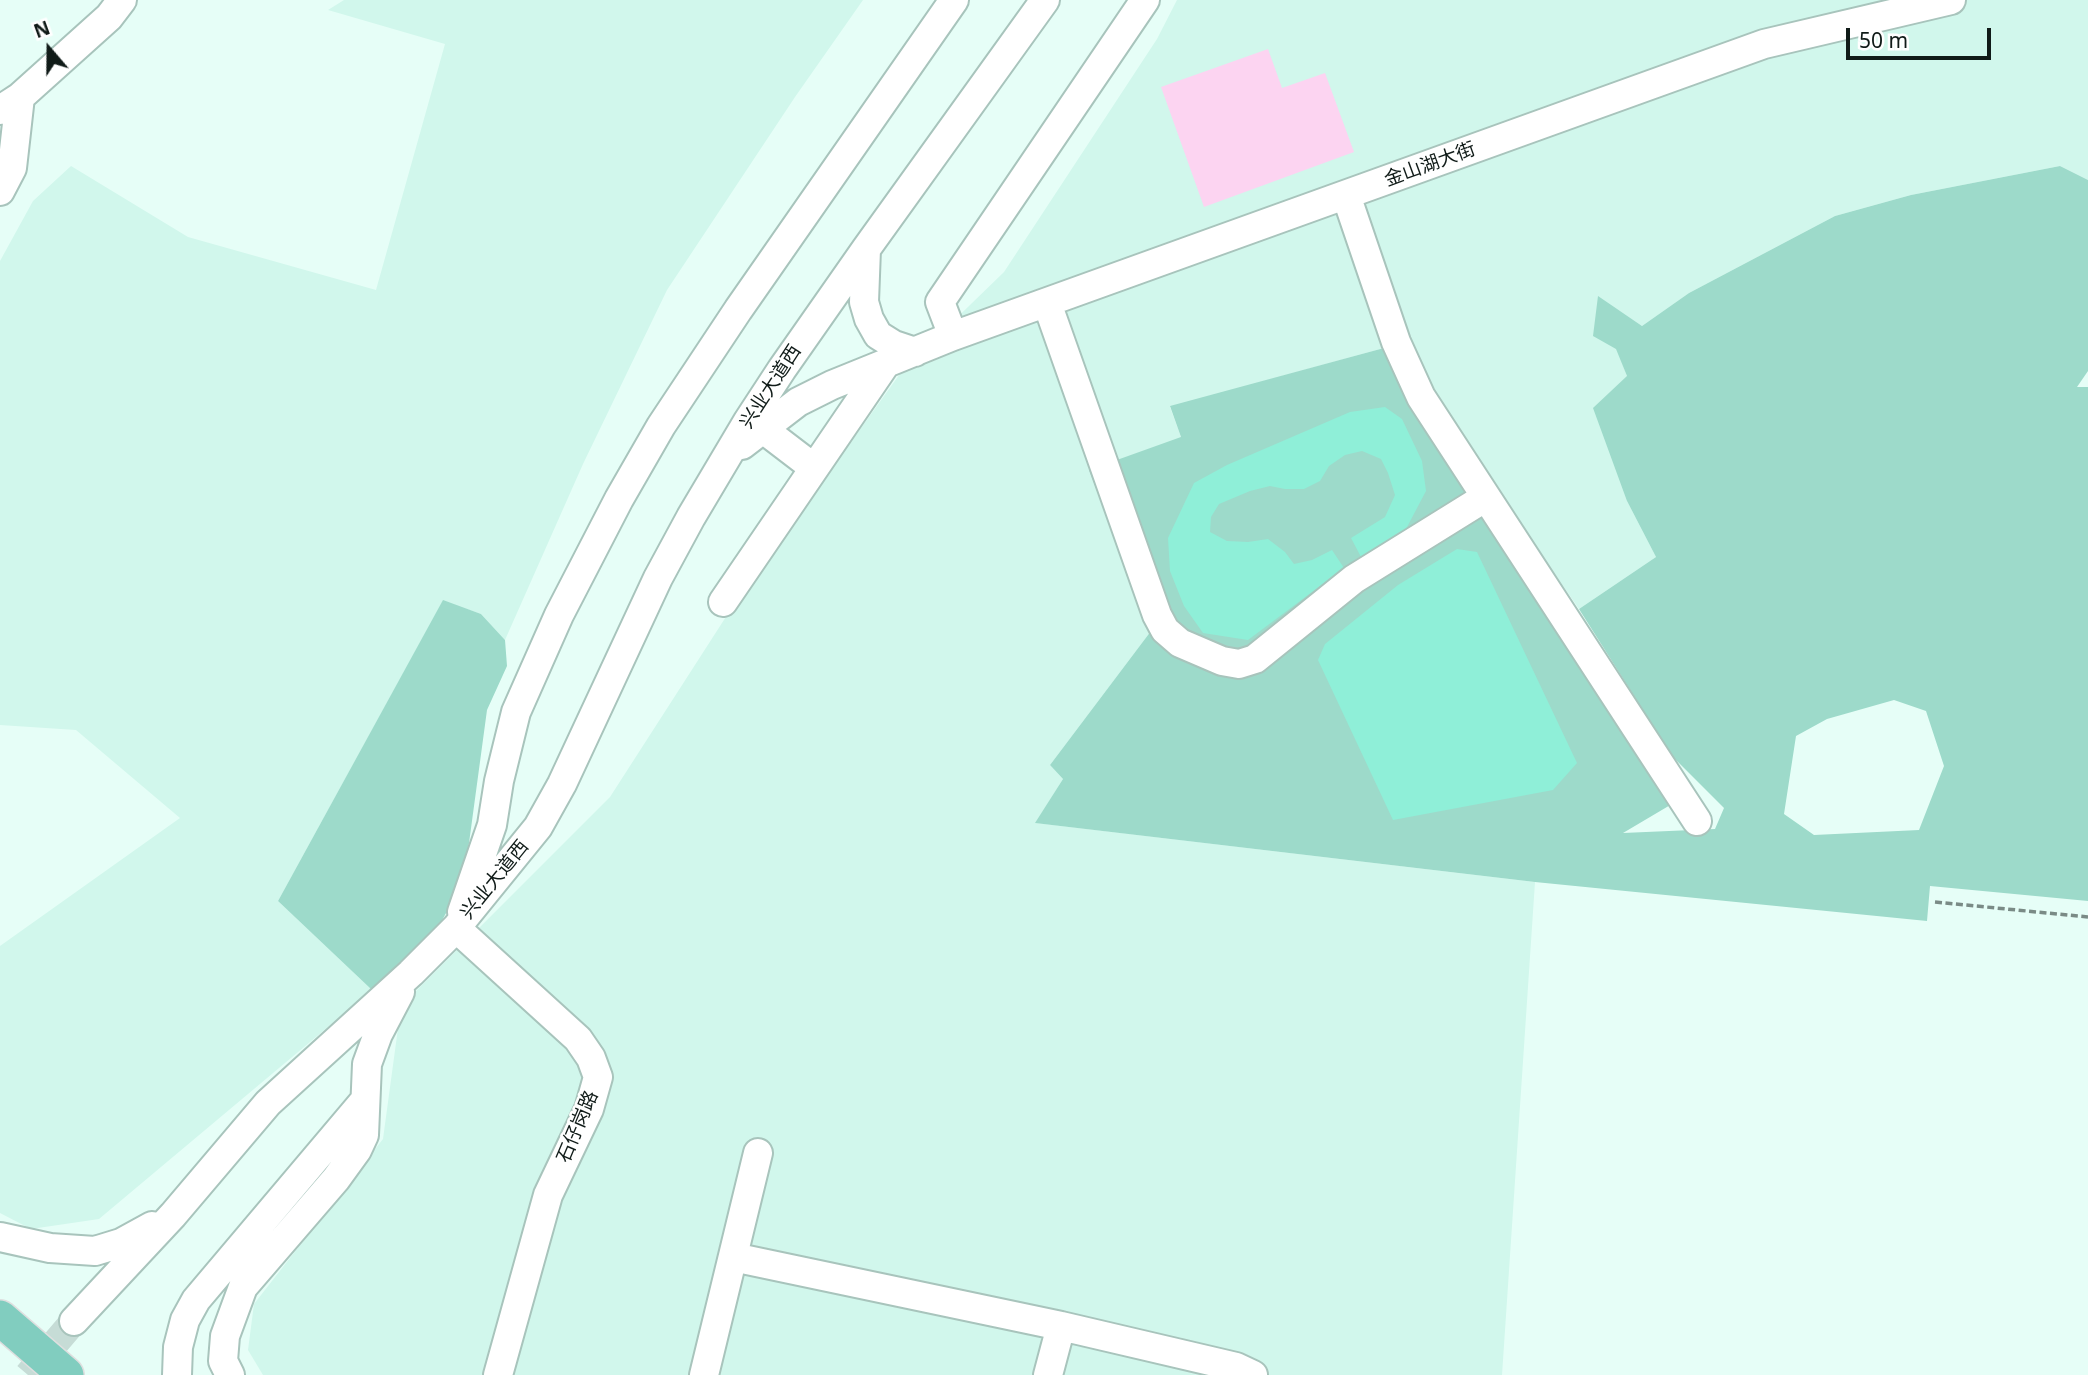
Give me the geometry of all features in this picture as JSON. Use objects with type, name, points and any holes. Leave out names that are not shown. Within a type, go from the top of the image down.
[{"type":"main road","points":[[0,1318],[66,1375]]},
{"type":"street","points":[[0,191],[12,169],[10,103],[109,17],[121,0]]},
{"type":"street","name":"兴业大道西","points":[[456,928],[492,825],[499,781],[516,712],[591,551],[668,414],[954,0]]},
{"type":"street","name":"兴业大道西","points":[[456,928],[538,827],[562,784],[658,578],[711,484],[782,369],[1045,0]]},
{"type":"street","points":[[953,336],[940,302],[1145,0]]},
{"type":"street","name":"金山湖大街","points":[[711,484],[743,444],[798,402],[832,385],[953,336],[1764,44],[1951,0]]},
{"type":"street","points":[[1346,195],[1396,342],[1421,397],[1697,821]]},
{"type":"street","points":[[866,249],[864,302],[869,319],[878,334],[894,345],[915,352]]},
{"type":"street","points":[[1047,303],[1157,615],[1165,630],[1180,643],[1222,661],[1239,664],[1255,659],[1354,579],[1486,497]]},
{"type":"street","points":[[723,602],[886,363]]},
{"type":"street","points":[[763,429],[814,468]]},
{"type":"street","points":[[74,1321],[173,1215],[268,1103],[411,973],[456,928]]},
{"type":"street","name":"石仔岗路","points":[[456,928],[578,1039],[591,1058],[598,1077],[589,1109],[548,1195],[498,1375]]},
{"type":"street","points":[[230,1375],[223,1361],[225,1336],[243,1287],[320,1198],[357,1150],[364,1135],[366,1119],[367,1064],[377,1034],[411,973]]},
{"type":"street","points":[[177,1375],[177,1347],[185,1320],[196,1300],[365,1100]]},
{"type":"street","points":[[705,1375],[758,1153]]},
{"type":"street","points":[[0,1237],[50,1248],[95,1251],[121,1243],[173,1215]]},
{"type":"street","points":[[733,1257],[1060,1326],[1236,1367],[1253,1375]]},
{"type":"street","points":[[1048,1375],[1060,1326]]},
{"type":"path","points":[[1936,902],[2088,918]]},
{"type":"shaded area","points":[[344,0],[863,0],[667,290],[583,464],[505,640],[481,614],[443,601],[278,901],[372,990],[99,1219],[31,1229],[0,1213],[0,946],[180,818],[76,730],[0,725],[0,261],[33,201],[71,166],[188,237],[376,290],[445,44],[328,10]]},
{"type":"shaded area","points":[[1177,0],[2088,0],[2088,180],[2060,166],[1911,195],[1835,216],[1689,293],[1642,326],[1598,297],[1627,376],[1627,501],[1656,557],[1579,609],[1431,395],[1384,348],[1170,407],[1181,437],[1151,631],[1050,765],[1063,779],[1036,823],[1535,882],[1502,1375],[263,1375],[248,1350],[254,1304],[383,1139],[401,1006],[610,797],[731,609],[902,371],[1004,272],[1157,39]]},
{"type":"shaded area","points":[[2060,166],[2088,180],[2088,371],[2077,387],[2088,387],[2088,901],[1930,886],[1927,921],[1535,882],[1035,823],[1063,779],[1050,765],[1151,631],[1089,470],[1181,437],[1170,406],[1384,348],[1672,804],[1623,833],[1715,829],[1724,808],[1672,756],[1579,609],[1656,557],[1627,501],[1593,408],[1627,376],[1616,349],[1593,336],[1598,296],[1642,326],[1689,293],[1835,216],[1911,195]],"holes":[[[1894,700],[1926,711],[1944,766],[1919,830],[1814,835],[1784,814],[1796,736],[1827,719]]]},
{"type":"shaded area","points":[[1385,407],[1402,419],[1422,461],[1426,491],[1406,529],[1361,557],[1351,538],[1385,517],[1395,495],[1381,459],[1362,451],[1345,455],[1329,466],[1320,481],[1304,489],[1270,486],[1219,504],[1211,517],[1210,532],[1227,541],[1268,539],[1285,552],[1294,564],[1312,560],[1332,550],[1344,568],[1248,640],[1203,633],[1184,606],[1170,571],[1168,538],[1194,483],[1227,465],[1350,412]]},
{"type":"shaded area","points":[[1457,549],[1477,552],[1577,763],[1553,790],[1393,820],[1318,660],[1325,644],[1398,585]]},
{"type":"shaded area","points":[[443,600],[481,614],[505,640],[507,666],[487,710],[464,880],[439,926],[372,990],[278,901]]},
{"type":"building","points":[[1268,49],[1282,88],[1325,73],[1354,152],[1204,207],[1161,87]]},
{"type":"tunnel","points":[[28,1375],[74,1321]]}]
